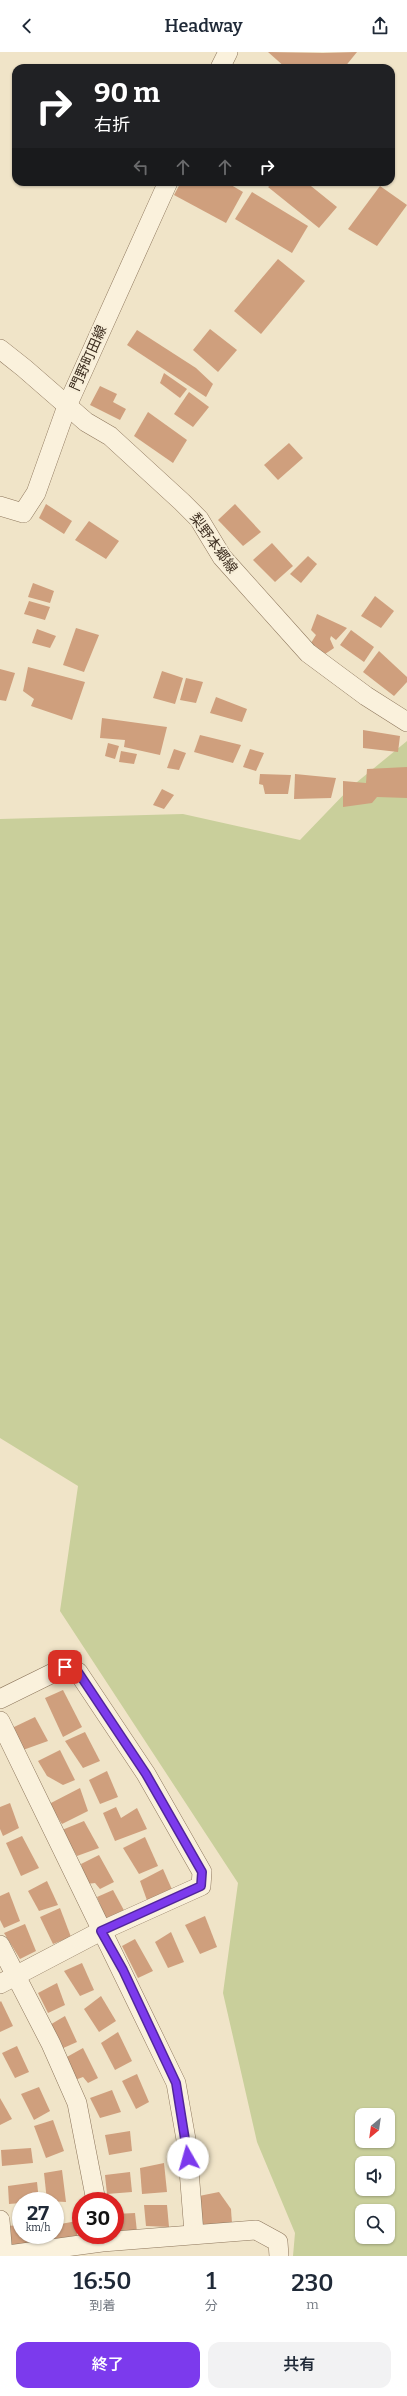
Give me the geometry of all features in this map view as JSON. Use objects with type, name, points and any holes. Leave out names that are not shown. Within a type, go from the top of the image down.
[{"type":"street","points":[[222,64],[228,52]]},
{"type":"street","name":"門野町田線","points":[[0,506],[23,513],[36,493],[67,406],[166,186]]},
{"type":"street","name":"梨野本郷線","points":[[0,349],[86,422],[110,436],[182,502],[199,519],[222,557],[308,653],[366,696],[407,722]]},
{"type":"street","points":[[0,1699],[65,1667],[78,1672],[146,1774],[202,1872],[201,1886],[101,1931],[7,1980]]},
{"type":"street","points":[[0,1720],[101,1931],[123,1970],[176,2083],[187,2145],[194,2233]]},
{"type":"street","points":[[0,1946],[7,1980],[51,2044],[77,2103],[94,2192]]},
{"type":"street","points":[[0,2220],[3,2256]]},
{"type":"street","points":[[124,2237],[256,2230],[278,2242],[279,2256]]},
{"type":"street","points":[[0,2256],[72,2243]]},
{"type":"green space","points":[[407,741],[407,2256],[293,2256],[295,2233],[257,2142],[223,1993],[238,1883],[60,1611],[78,1486],[0,1438],[0,819],[183,814],[300,840],[351,787]]},
{"type":"building","points":[[268,52],[357,52],[347,64],[282,64]]},
{"type":"building","points":[[179,186],[233,186],[243,192],[226,223],[174,195]]},
{"type":"building","points":[[311,186],[337,207],[319,228],[268,187]]},
{"type":"building","points":[[380,186],[407,205],[377,246],[348,229]]},
{"type":"building","points":[[252,192],[308,226],[292,253],[235,219]]},
{"type":"building","points":[[278,259],[305,281],[261,334],[234,311]]},
{"type":"building","points":[[210,329],[237,350],[218,372],[193,350]]},
{"type":"building","points":[[137,330],[196,368],[213,384],[206,397],[127,345]]},
{"type":"building","points":[[164,373],[187,389],[180,398],[160,383]]},
{"type":"building","points":[[100,386],[117,394],[113,402],[126,409],[120,420],[90,405]]},
{"type":"building","points":[[189,392],[209,407],[193,427],[174,414]]},
{"type":"building","points":[[148,412],[187,440],[173,463],[134,436]]},
{"type":"building","points":[[289,443],[303,458],[278,480],[264,465]]},
{"type":"building","points":[[46,504],[72,521],[64,534],[39,518]]},
{"type":"building","points":[[235,504],[261,532],[243,546],[218,520]]},
{"type":"building","points":[[89,521],[119,541],[106,559],[75,540]]},
{"type":"building","points":[[272,543],[293,566],[275,582],[253,560]]},
{"type":"building","points":[[308,556],[317,564],[301,583],[290,574]]},
{"type":"building","points":[[33,583],[54,591],[50,603],[28,597]]},
{"type":"building","points":[[375,596],[394,611],[381,628],[361,616]]},
{"type":"building","points":[[29,601],[50,607],[45,620],[24,614]]},
{"type":"building","points":[[317,614],[347,628],[336,640],[331,636],[330,639],[334,648],[325,654],[311,643],[316,635],[311,630]]},
{"type":"building","points":[[76,628],[99,635],[84,672],[63,665]]},
{"type":"building","points":[[37,629],[56,636],[50,648],[32,643]]},
{"type":"building","points":[[351,630],[374,647],[364,662],[340,645]]},
{"type":"building","points":[[379,651],[407,677],[407,682],[394,696],[363,672]]},
{"type":"building","points":[[28,667],[85,682],[72,720],[31,706],[34,699],[23,691]]},
{"type":"building","points":[[0,669],[15,673],[6,701],[0,700]]},
{"type":"building","points":[[162,671],[183,678],[175,704],[153,698]]},
{"type":"building","points":[[186,678],[203,682],[196,703],[180,700]]},
{"type":"building","points":[[216,697],[247,709],[242,722],[210,713]]},
{"type":"building","points":[[102,718],[167,727],[160,755],[124,747],[125,740],[100,738]]},
{"type":"building","points":[[363,730],[400,736],[398,752],[363,748]]},
{"type":"building","points":[[200,735],[241,745],[233,763],[194,752]]},
{"type":"building","points":[[108,743],[119,746],[115,759],[105,756]]},
{"type":"building","points":[[174,749],[186,753],[179,770],[167,768]]},
{"type":"building","points":[[250,749],[264,753],[256,771],[243,767]]},
{"type":"building","points":[[121,751],[137,754],[134,764],[119,762]]},
{"type":"building","points":[[407,767],[407,798],[377,797],[372,803],[343,807],[343,781],[366,783],[367,769]]},
{"type":"building","points":[[260,774],[291,775],[288,794],[265,794],[263,785],[259,784]]},
{"type":"building","points":[[295,774],[336,778],[331,798],[294,799]]},
{"type":"building","points":[[162,789],[174,795],[164,809],[153,805]]},
{"type":"building","points":[[63,1690],[82,1727],[63,1737],[45,1698]]},
{"type":"building","points":[[35,1717],[48,1741],[23,1750],[12,1728]]},
{"type":"building","points":[[85,1732],[100,1761],[83,1768],[65,1741]]},
{"type":"building","points":[[60,1750],[75,1780],[63,1785],[47,1776],[38,1761]]},
{"type":"building","points":[[107,1771],[118,1797],[100,1804],[89,1780]]},
{"type":"building","points":[[80,1788],[88,1811],[62,1824],[49,1804]]},
{"type":"building","points":[[10,1803],[19,1828],[3,1836],[0,1829],[0,1807]]},
{"type":"building","points":[[116,1807],[121,1818],[137,1808],[147,1829],[115,1841],[103,1813]]},
{"type":"building","points":[[84,1821],[99,1848],[77,1856],[62,1830]]},
{"type":"building","points":[[22,1836],[39,1868],[21,1876],[6,1843]]},
{"type":"building","points":[[145,1837],[158,1866],[139,1874],[123,1848]]},
{"type":"building","points":[[99,1855],[114,1882],[100,1889],[95,1883],[87,1884],[81,1864]]},
{"type":"building","points":[[163,1869],[174,1894],[148,1903],[140,1881]]},
{"type":"building","points":[[47,1881],[58,1905],[39,1911],[28,1891]]},
{"type":"building","points":[[113,1890],[126,1914],[108,1923],[97,1897]]},
{"type":"building","points":[[9,1892],[20,1921],[4,1928],[0,1920],[0,1896]]},
{"type":"building","points":[[60,1908],[71,1937],[53,1944],[40,1917]]},
{"type":"building","points":[[205,1916],[217,1947],[200,1954],[185,1925]]},
{"type":"building","points":[[25,1924],[36,1951],[20,1959],[4,1933]]},
{"type":"building","points":[[171,1932],[184,1962],[168,1968],[155,1942]]},
{"type":"building","points":[[135,1939],[153,1971],[138,1978],[122,1946]]},
{"type":"building","points":[[82,1963],[94,1990],[80,1996],[64,1971]]},
{"type":"building","points":[[57,1983],[65,2005],[48,2013],[38,1993]]},
{"type":"building","points":[[101,1996],[116,2021],[99,2032],[84,2009]]},
{"type":"building","points":[[1,2001],[13,2026],[0,2032],[0,2002]]},
{"type":"building","points":[[65,2016],[77,2042],[61,2049],[48,2026]]},
{"type":"building","points":[[118,2032],[132,2061],[115,2070],[101,2043]]},
{"type":"building","points":[[17,2046],[29,2072],[15,2078],[2,2053]]},
{"type":"building","points":[[83,2048],[98,2078],[88,2083],[83,2077],[75,2080],[65,2058]]},
{"type":"building","points":[[137,2074],[149,2102],[136,2109],[122,2081]]},
{"type":"building","points":[[39,2087],[50,2111],[34,2120],[21,2094]]},
{"type":"building","points":[[112,2090],[121,2112],[100,2118],[90,2098]]},
{"type":"building","points":[[0,2098],[12,2119],[0,2125]]},
{"type":"building","points":[[53,2120],[64,2151],[46,2158],[34,2126]]},
{"type":"building","points":[[130,2131],[132,2151],[109,2155],[105,2135]]},
{"type":"building","points":[[31,2148],[33,2163],[2,2166],[1,2150]]},
{"type":"building","points":[[164,2163],[167,2192],[142,2194],[140,2168]]},
{"type":"building","points":[[62,2170],[66,2202],[64,2202],[64,2192],[46,2192],[44,2173]]},
{"type":"building","points":[[130,2172],[132,2192],[107,2192],[105,2175]]},
{"type":"building","points":[[37,2182],[38,2192],[12,2192],[12,2204],[9,2204],[8,2186]]},
{"type":"building","points":[[219,2192],[231,2209],[232,2224],[203,2224],[199,2196]]},
{"type":"building","points":[[144,2205],[167,2205],[169,2227],[146,2226]]},
{"type":"building","points":[[135,2213],[137,2232],[124,2233],[124,2214]]},
{"type":"building","points":[[72,2222],[72,2239],[64,2240],[64,2223]]},
{"type":"building","points":[[7,2226],[12,2226],[12,2244],[19,2244],[9,2245]]},
{"type":"route","points":[[65,1667],[78,1672],[146,1774],[202,1872],[201,1886],[101,1931],[123,1970],[176,2083],[188,2158]]}]
